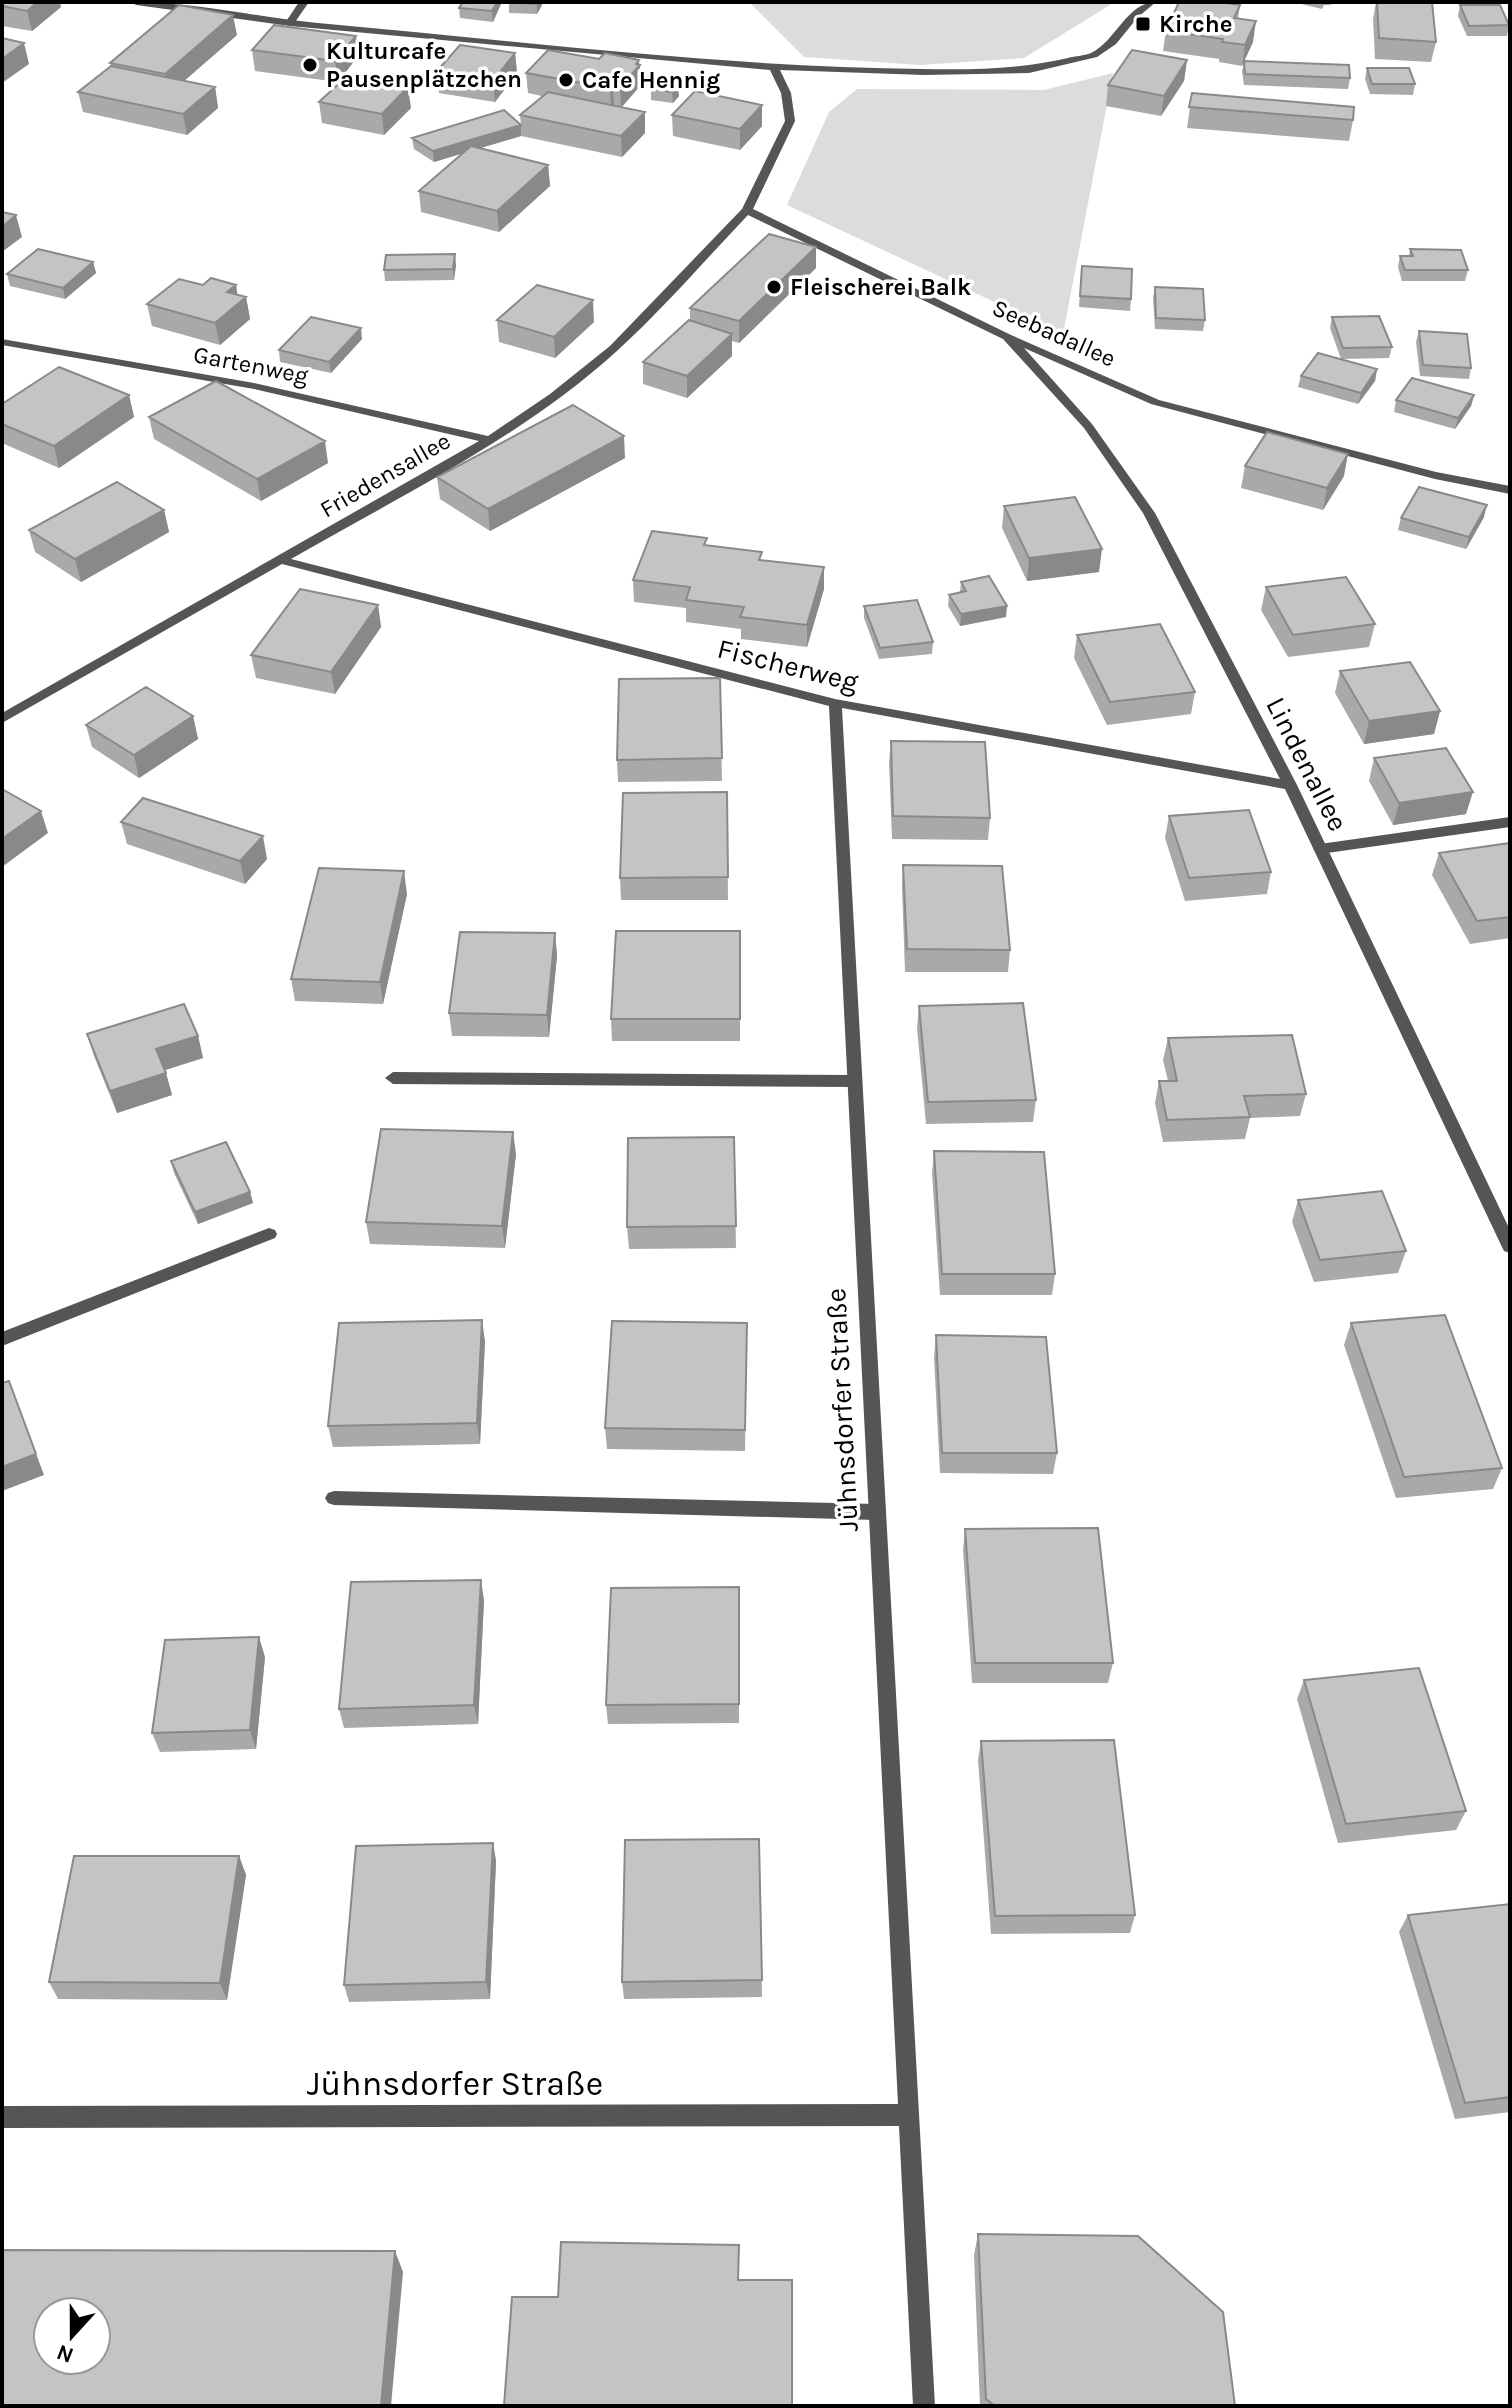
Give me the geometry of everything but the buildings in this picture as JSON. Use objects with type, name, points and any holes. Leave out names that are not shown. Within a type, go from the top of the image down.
[{"type":"street","points":[[136,2],[290,23],[774,67],[924,72],[1029,70],[1094,55],[1113,42],[1135,15],[1151,2]]},
{"type":"street","points":[[290,23],[304,2]]},
{"type":"street","points":[[747,210],[790,121],[786,93],[774,67]]},
{"type":"street","name":"Seebadallee","points":[[747,210],[1007,337],[1155,402],[1435,475],[1510,490]]},
{"type":"street","name":"Friedensallee","points":[[2,719],[490,440],[554,396],[614,348],[747,210]]},
{"type":"street","name":"Lindenallee","points":[[1007,337],[1088,426],[1149,513],[1290,785],[1510,1247]]},
{"type":"street","name":"Gartenweg","points":[[2,342],[254,386],[490,440]]},
{"type":"street","name":"Fischerweg","points":[[281,560],[835,703],[1290,785]]},
{"type":"street","name":"Jühnsdorfer Straße","points":[[835,703],[924,2406]]},
{"type":"street","points":[[1320,849],[1510,822]]},
{"type":"street","points":[[393,1078],[853,1081]]},
{"type":"street","points":[[2,1339],[269,1234]]},
{"type":"street","points":[[334,1498],[876,1512]]},
{"type":"street","name":"Jühnsdorfer Straße","points":[[2,2117],[908,2115]]},
{"type":"shaded area","points":[[749,2],[1115,2],[1024,58],[920,65],[804,57]]},
{"type":"shaded area","points":[[1113,73],[1063,334],[787,205],[829,112],[857,89],[1044,90]]},
{"type":"place","name":"Kirche","points":[[1143,24]]},
{"type":"place","name":"Kulturcafe Pausenplätzchen","points":[[310,65]]},
{"type":"place","name":"Cafe Hennig","points":[[566,80]]},
{"type":"place","name":"Fleischerei Balk","points":[[774,287]]}]
